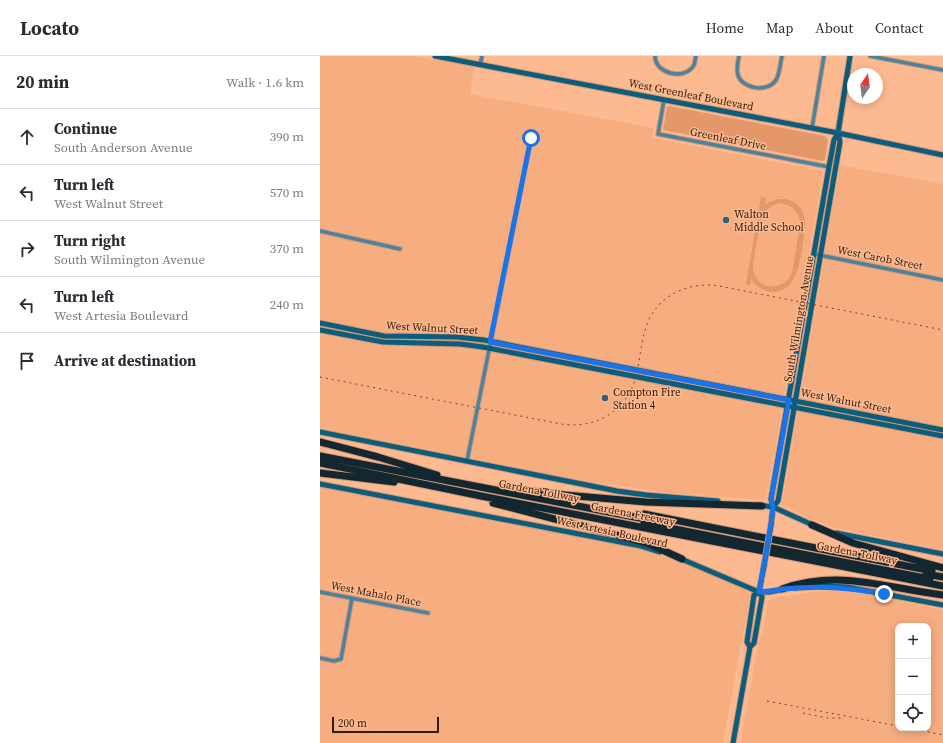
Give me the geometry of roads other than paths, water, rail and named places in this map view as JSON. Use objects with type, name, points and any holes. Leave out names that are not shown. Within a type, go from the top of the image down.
[{"type":"highway","points":[[320,442],[443,476]]},
{"type":"highway","name":"Gardena Freeway","points":[[320,453],[653,516],[943,574]]},
{"type":"highway","name":"Gardena Tollway","points":[[320,456],[943,577]]},
{"type":"highway","name":"Gardena Tollway","points":[[320,459],[943,581]]},
{"type":"highway","name":"Gardena Freeway","points":[[320,463],[943,586]]},
{"type":"highway","points":[[320,473],[438,486]]},
{"type":"highway","points":[[497,487],[611,500],[762,506]]},
{"type":"highway","points":[[481,496],[490,502],[647,543],[682,559]]},
{"type":"highway","points":[[812,525],[853,544],[943,568]]},
{"type":"highway","points":[[782,589],[809,581],[848,580],[874,582],[943,595]]},
{"type":"main road","name":"West Greenleaf Boulevard","points":[[435,56],[812,128],[943,155]]},
{"type":"main road","name":"South Wilmington Avenue","points":[[773,507],[778,501],[840,142],[838,134],[850,56]]},
{"type":"main road","name":"South Wilmington Avenue","points":[[733,743],[750,647],[747,642],[754,595],[759,592],[764,566],[773,507],[771,499],[828,167],[834,140],[838,134]]},
{"type":"main road","name":"West Walnut Street","points":[[320,323],[384,336],[468,338],[943,430]]},
{"type":"main road","name":"West Walnut Street","points":[[320,330],[383,342],[460,344],[489,348],[943,436]]},
{"type":"main road","points":[[320,432],[646,495],[773,507],[812,525],[841,534],[943,554]]},
{"type":"main road","name":"West Artesia Boulevard","points":[[320,484],[641,546],[682,559],[759,592],[826,586],[847,587],[943,605]]},
{"type":"street","points":[[480,65],[482,56]]},
{"type":"street","points":[[654,56],[656,64],[661,70],[678,74],[690,70],[694,65],[696,56]]},
{"type":"street","points":[[739,56],[737,69],[741,81],[746,85],[765,88],[770,86],[776,80],[782,56]]},
{"type":"street","points":[[812,128],[824,56]]},
{"type":"street","points":[[870,56],[943,70]]},
{"type":"street","name":"Greenleaf Drive","points":[[664,100],[658,134],[828,167]]},
{"type":"street","points":[[467,461],[531,138]]},
{"type":"street","points":[[320,231],[400,249]]},
{"type":"street","name":"West Carob Street","points":[[814,254],[943,280]]},
{"type":"street","points":[[843,417],[844,411]]},
{"type":"street","points":[[863,420],[864,414]]},
{"type":"street","points":[[878,423],[879,417]]},
{"type":"street","points":[[897,427],[899,421]]},
{"type":"street","points":[[915,430],[916,424]]},
{"type":"street","points":[[932,434],[933,428]]},
{"type":"street","name":"West Mahalo Place","points":[[320,592],[428,613]]},
{"type":"street","points":[[320,658],[334,661],[341,658],[352,598]]},
{"type":"railway","points":[[320,377],[561,424],[573,425],[584,424],[605,417],[622,403],[629,394],[634,383],[644,334],[651,316],[665,299],[675,293],[696,286],[719,286],[943,330]]},
{"type":"railway","points":[[767,701],[895,725]]},
{"type":"railway","points":[[803,713],[827,718],[841,718]]},
{"type":"railway","points":[[924,731],[943,735]]},
{"type":"place","name":"Walton Middle School","points":[[726,220]]},
{"type":"place","name":"Compton Fire Station 4","points":[[605,398]]}]
